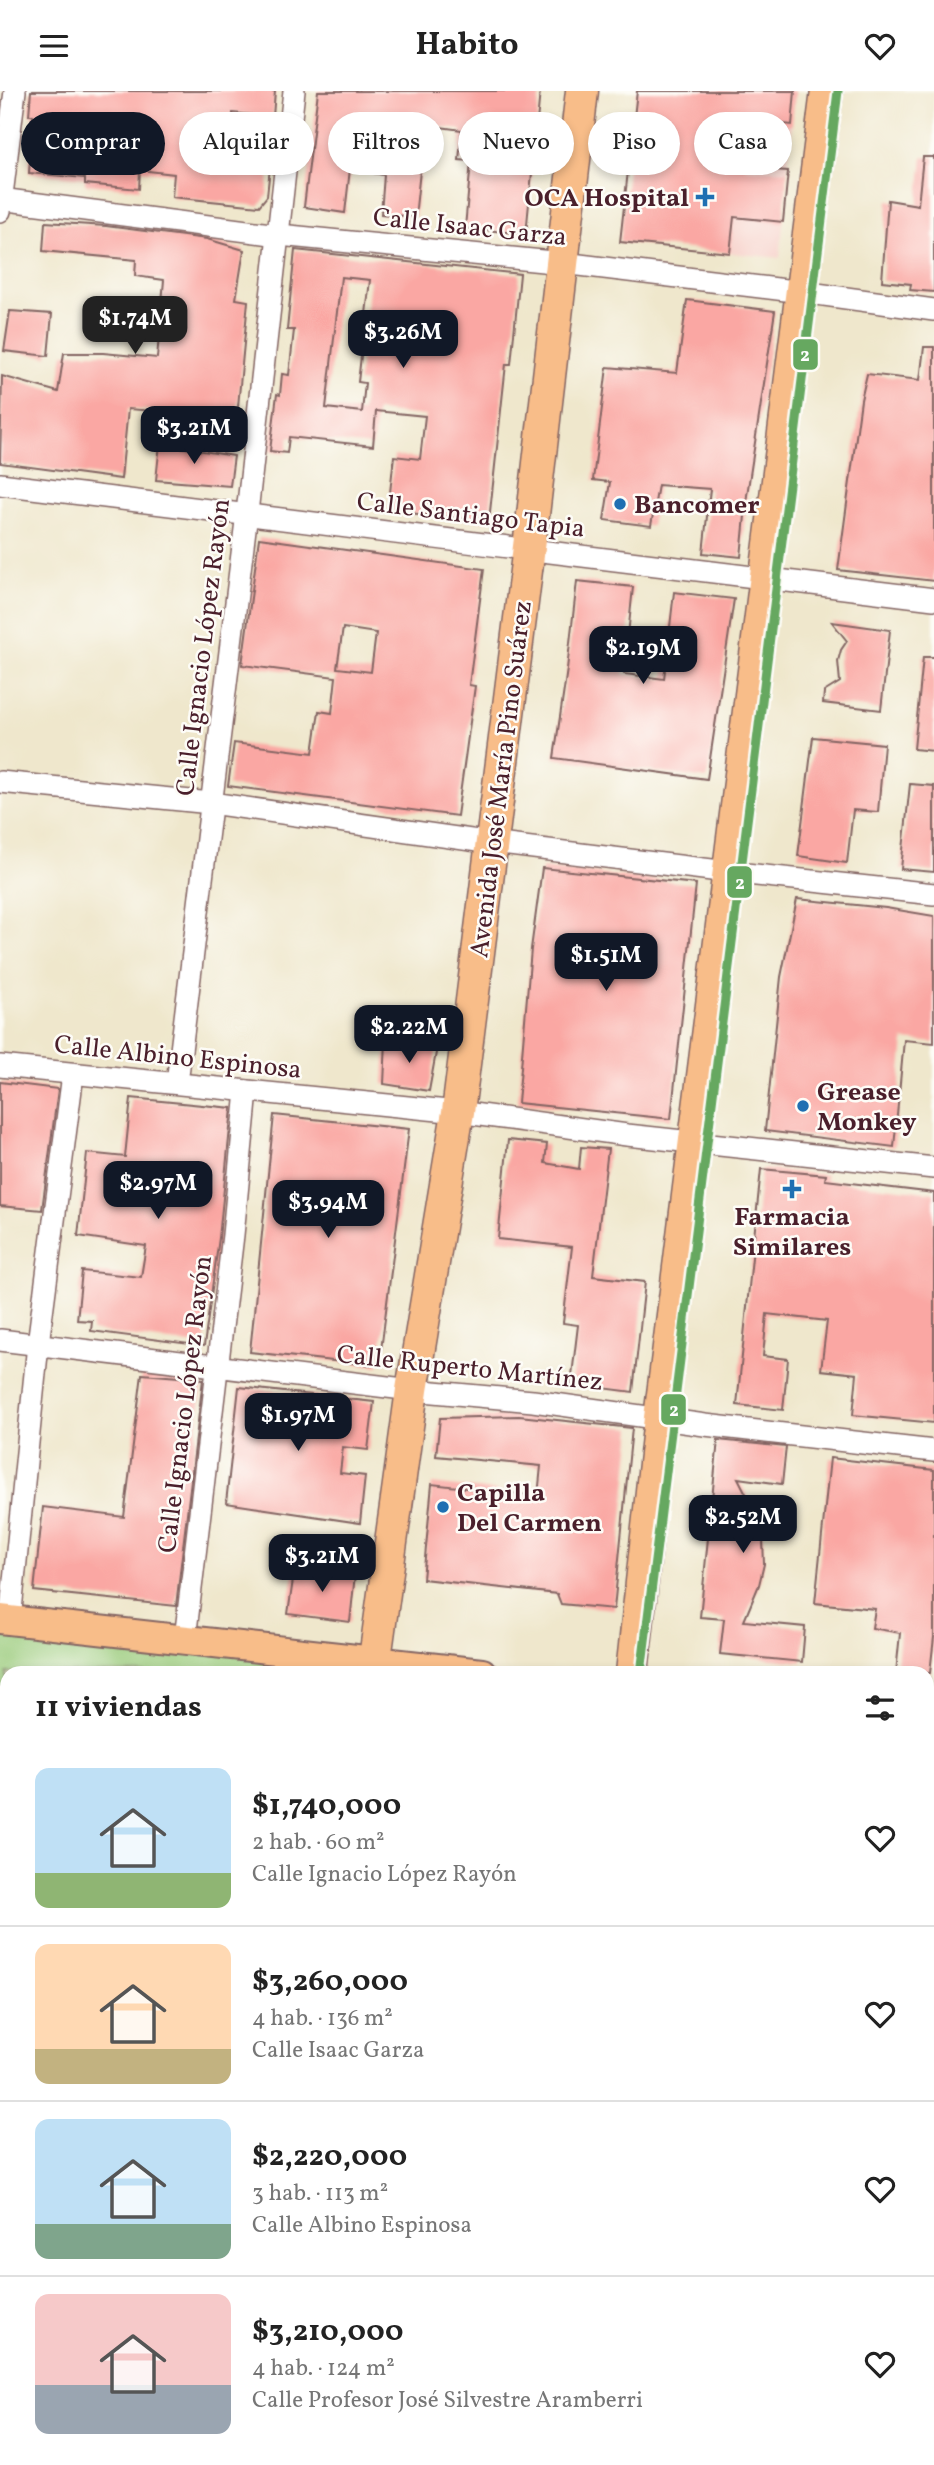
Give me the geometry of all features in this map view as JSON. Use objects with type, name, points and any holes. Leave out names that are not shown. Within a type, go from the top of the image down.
[{"type":"highway","name":"Avenida José María Pino Suárez","points":[[374,1666],[412,1390],[458,1112],[529,550],[582,91]]},
{"type":"highway","points":[[633,1666],[694,1142],[827,91]]},
{"type":"main road","points":[[5,1619],[185,1639],[374,1666]]},
{"type":"street","points":[[1,204],[15,91]]},
{"type":"street","name":"Calle Ignacio López Rayón","points":[[177,1083],[247,513],[294,91]]},
{"type":"street","name":"Calle Isaac Garza","points":[[1,204],[563,263],[934,310]]},
{"type":"street","name":"Calle Santiago Tapia","points":[[0,485],[247,513],[766,581],[934,599]]},
{"type":"street","points":[[0,782],[211,803],[492,843],[934,894]]},
{"type":"street","name":"Calle Albino Espinosa","points":[[0,1066],[458,1112],[694,1142],[934,1168]]},
{"type":"street","points":[[5,1619],[73,1074]]},
{"type":"street","name":"Calle Ignacio López Rayón","points":[[185,1639],[247,1091]]},
{"type":"street","name":"Calle Ruperto Martínez","points":[[0,1340],[412,1390],[533,1401],[934,1451]]},
{"type":"shaded area","name":"OCA Hospital","points":[[637,91],[795,91],[792,124],[792,112],[694,112],[694,175],[787,175],[780,258],[620,242],[628,175],[680,175],[680,112],[635,112]]},
{"type":"green space","points":[[0,1625],[332,1666],[0,1666]]},
{"type":"building","points":[[31,91],[275,91],[273,112],[179,112],[179,175],[269,175],[267,196],[259,206],[172,197],[174,174],[165,173],[165,112],[29,112]]},
{"type":"building","points":[[318,91],[540,91],[538,112],[458,112],[458,129],[444,128],[444,112],[328,112],[328,175],[349,175],[345,213],[304,207],[308,175],[314,175],[314,124]]},
{"type":"building","points":[[637,91],[795,91],[792,125],[792,112],[694,112],[694,175],[788,175],[783,222],[734,217],[730,253],[620,242],[628,175],[680,175],[680,112],[635,112]]},
{"type":"building","points":[[923,157],[934,157],[934,292],[910,290],[911,284],[882,281],[888,200],[918,205]]},
{"type":"building","points":[[51,175],[140,175],[139,189],[85,184],[85,178]]},
{"type":"building","points":[[384,175],[420,175],[415,217],[381,214]]},
{"type":"building","points":[[470,175],[532,175],[526,234],[465,228]]},
{"type":"building","points":[[45,222],[106,226],[207,239],[244,250],[236,299],[248,301],[237,417],[128,409],[121,479],[0,463],[2,376],[58,392],[64,353],[157,358],[164,280],[135,276],[136,260],[43,251]]},
{"type":"building","points":[[295,250],[520,274],[511,364],[506,364],[489,521],[388,511],[394,456],[420,459],[425,416],[376,411],[373,446],[289,437],[287,453],[270,451],[282,374],[289,375],[294,330],[287,330]],"holes":[[[341,277],[370,280],[358,382],[365,383],[362,412],[326,408]]]},
{"type":"building","points":[[687,300],[775,311],[747,495],[741,557],[703,553],[710,489],[658,485],[651,526],[604,520],[610,482],[593,480],[607,367],[677,373]]},
{"type":"building","points":[[10,311],[52,314],[48,356],[4,351]]},
{"type":"building","points":[[924,347],[934,347],[934,581],[838,570],[861,400],[867,374],[920,380]]},
{"type":"building","points":[[160,444],[234,456],[230,486],[156,480]]},
{"type":"building","points":[[259,538],[484,569],[469,685],[475,686],[457,816],[228,786],[234,743],[313,753],[319,711],[332,713],[336,677],[242,665]],"holes":[[[343,628],[376,633],[371,672],[337,668]]]},
{"type":"building","points":[[577,581],[633,587],[624,674],[664,679],[674,592],[734,599],[707,779],[554,758]]},
{"type":"building","points":[[832,622],[890,630],[881,710],[823,703],[824,692],[840,682],[838,661],[847,641]]},
{"type":"building","points":[[923,657],[934,657],[934,751],[914,749]]},
{"type":"building","points":[[813,737],[884,744],[878,812],[853,810],[847,863],[798,856]]},
{"type":"building","points":[[910,784],[934,786],[934,872],[901,869]]},
{"type":"building","points":[[542,868],[696,884],[671,1119],[518,1103],[531,949]]},
{"type":"building","points":[[797,899],[934,916],[934,1043],[904,1040],[894,1147],[765,1131],[781,977]]},
{"type":"building","points":[[386,1041],[437,1047],[429,1091],[384,1084]]},
{"type":"building","points":[[0,1082],[58,1089],[42,1210],[0,1206]]},
{"type":"building","points":[[131,1098],[232,1108],[219,1238],[204,1346],[91,1331],[92,1321],[77,1320],[82,1271],[141,1277],[146,1246],[78,1236],[87,1153],[125,1157]]},
{"type":"building","points":[[274,1115],[409,1129],[379,1366],[250,1352]]},
{"type":"building","points":[[508,1140],[547,1144],[545,1163],[579,1169],[581,1147],[608,1149],[593,1276],[645,1282],[633,1392],[571,1384],[578,1325],[563,1323],[572,1247],[498,1239]]},
{"type":"building","points":[[761,1169],[826,1175],[825,1180],[934,1193],[934,1423],[853,1415],[857,1374],[821,1370],[827,1321],[767,1314],[763,1356],[788,1359],[783,1410],[737,1405]]},
{"type":"building","points":[[142,1374],[203,1379],[176,1606],[34,1591],[43,1507],[124,1517]]},
{"type":"building","points":[[239,1387],[374,1402],[368,1450],[343,1447],[340,1473],[365,1476],[360,1523],[226,1503]]},
{"type":"building","points":[[519,1416],[632,1428],[614,1609],[561,1604],[557,1594],[423,1579],[432,1484],[538,1496],[541,1466],[436,1456],[440,1418]]},
{"type":"building","points":[[718,1440],[786,1447],[782,1484],[738,1478],[756,1513],[763,1540],[764,1564],[759,1585],[744,1621],[805,1627],[802,1662],[720,1654],[724,1619],[700,1617]]},
{"type":"building","points":[[830,1458],[934,1470],[934,1637],[931,1666],[897,1666],[900,1633],[872,1628],[875,1609],[815,1603]]},
{"type":"building","points":[[295,1566],[355,1574],[350,1622],[288,1614]]},
{"type":"metro line","name":"2","points":[[642,1666],[838,91]]},
{"type":"place","name":"OCA Hospital","points":[[705,197]]},
{"type":"place","name":"Bancomer","points":[[620,504]]},
{"type":"place","name":"Grease Monkey","points":[[803,1106]]},
{"type":"place","name":"Farmacia Similares","points":[[792,1189]]},
{"type":"place","name":"Capilla Del Carmen","points":[[443,1507]]}]
